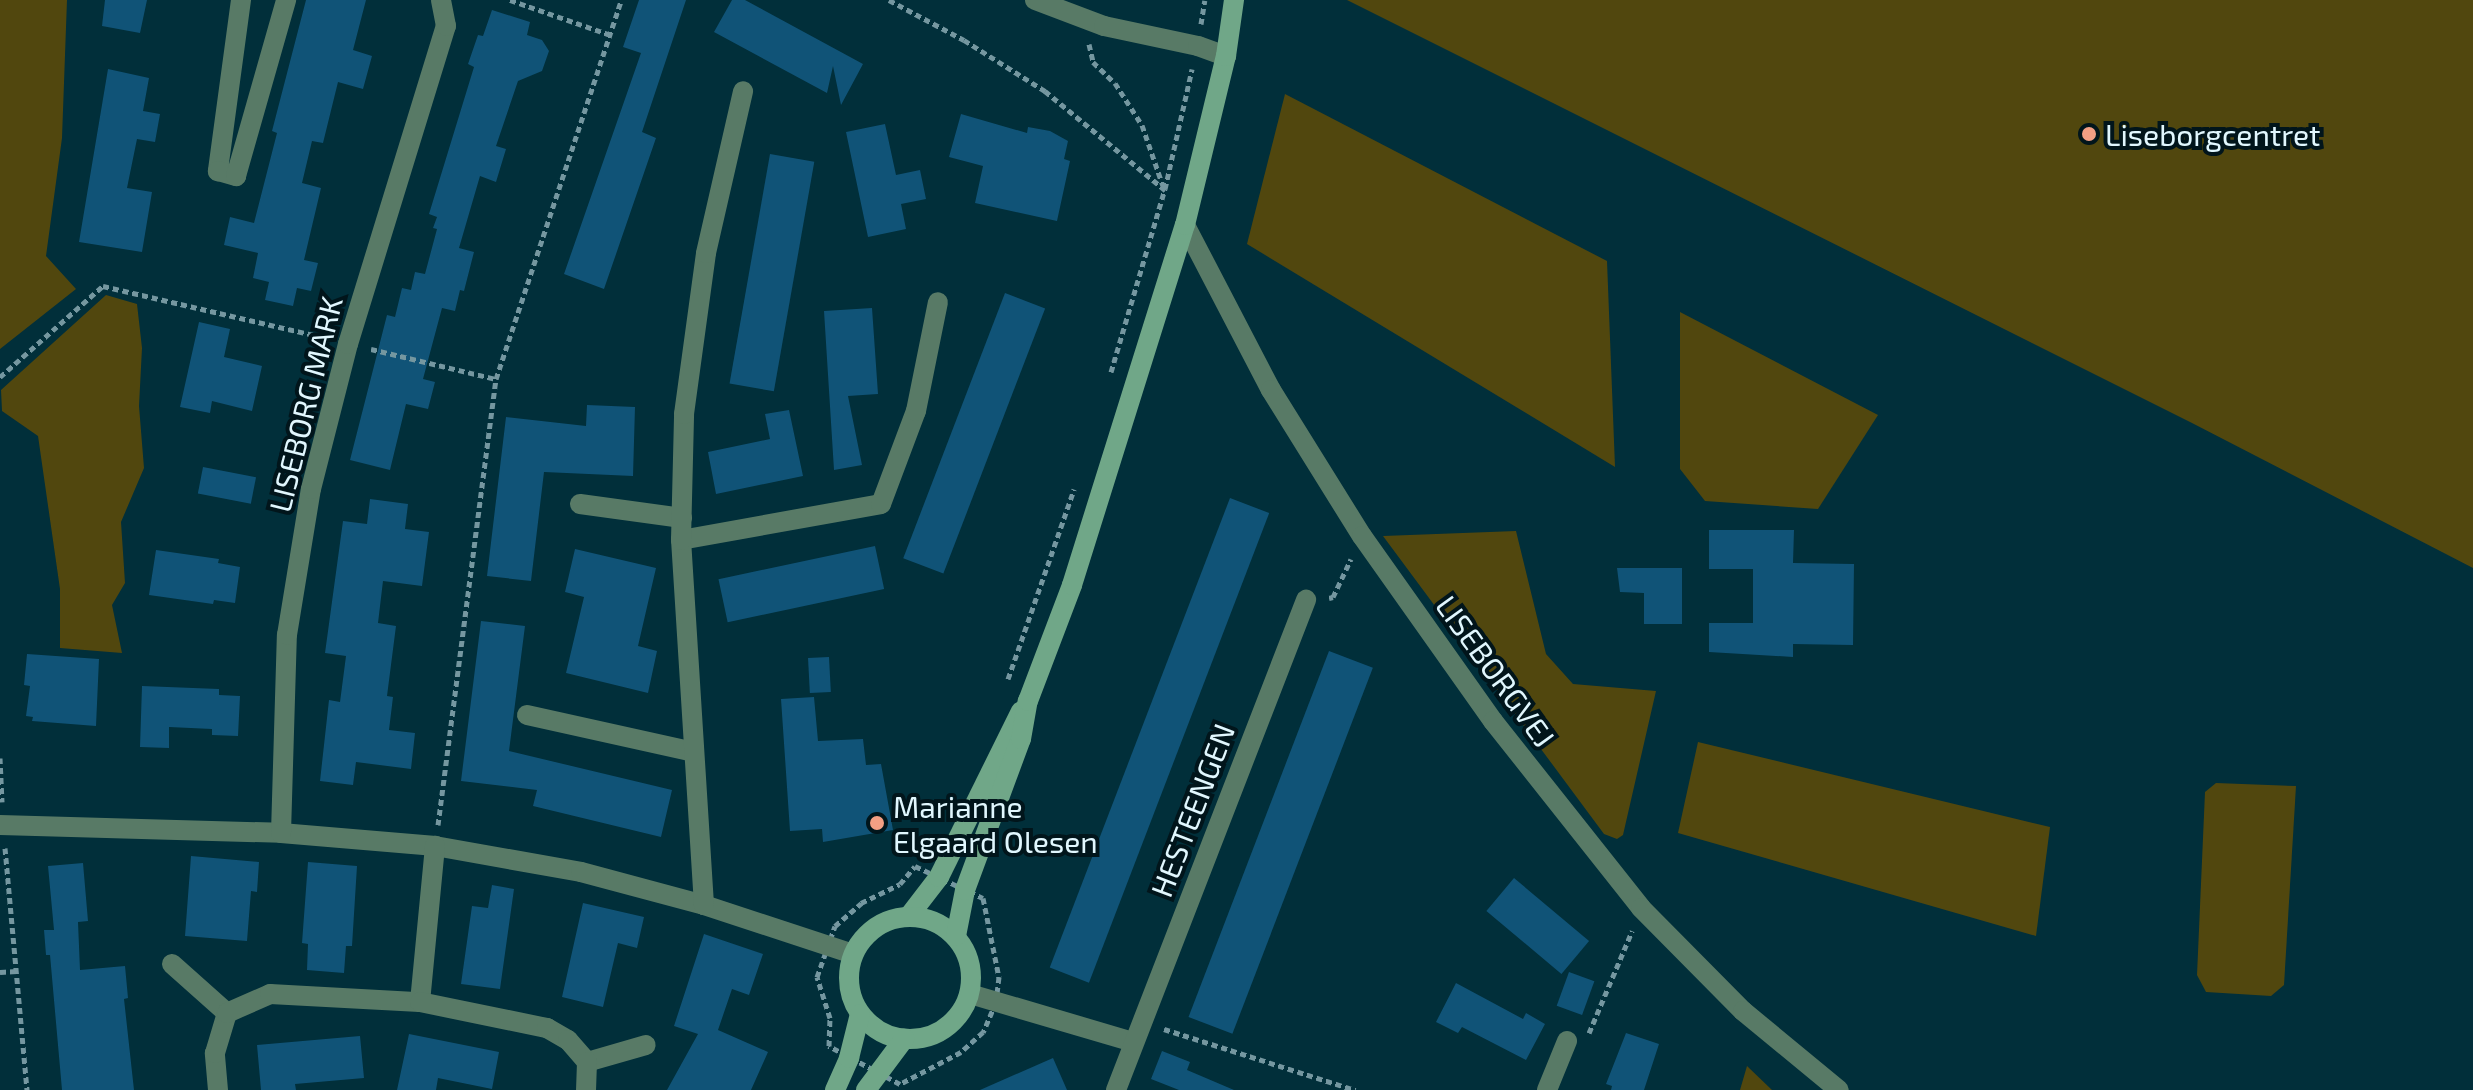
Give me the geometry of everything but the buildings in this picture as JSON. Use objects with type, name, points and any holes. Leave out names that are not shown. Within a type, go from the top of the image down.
[{"type":"street","points":[[241,0],[218,171],[236,176],[286,0]]},
{"type":"street","name":"LISEBORG MARK","points":[[281,833],[287,635],[311,489],[348,344],[446,26],[441,0]]},
{"type":"street","points":[[1035,0],[1082,18],[1198,46],[1226,56]]},
{"type":"street","points":[[956,936],[965,890],[1021,739],[1028,701],[1072,585],[1185,225],[1226,56],[1234,0]]},
{"type":"street","points":[[704,905],[681,540],[684,414],[706,253],[743,91]]},
{"type":"street","name":"LISEBORGVEJ","points":[[1185,225],[1271,390],[1362,536],[1493,721],[1641,908],[1743,1011],[1839,1090]]},
{"type":"street","points":[[681,540],[881,504],[916,411],[938,302]]},
{"type":"street","points":[[580,504],[682,518]]},
{"type":"street","name":"HESTEENGEN","points":[[1116,1090],[1306,600]]},
{"type":"street","points":[[909,916],[939,877],[1007,734],[1028,701]]},
{"type":"street","points":[[527,715],[694,752]]},
{"type":"street","points":[[1,825],[281,833],[435,846],[581,872],[704,905],[853,954]]},
{"type":"street","points":[[420,1002],[435,846]]},
{"type":"street","points":[[909,916],[942,925],[956,936],[967,954],[971,974],[970,994],[960,1013],[945,1028],[926,1037],[904,1039],[872,1026],[860,1014],[851,995],[849,974],[853,954],[876,927],[909,916]]},
{"type":"street","points":[[172,964],[227,1013]]},
{"type":"street","points":[[218,1090],[215,1053],[227,1013],[270,994],[420,1002],[547,1028],[568,1040],[587,1062],[586,1090]]},
{"type":"street","points":[[970,994],[1133,1042]]},
{"type":"street","points":[[835,1090],[849,1058],[860,1014]]},
{"type":"street","points":[[871,1082],[904,1039]]},
{"type":"street","points":[[1547,1090],[1567,1041]]},
{"type":"street","points":[[587,1062],[646,1045]]},
{"type":"path","points":[[510,0],[608,35]]},
{"type":"path","points":[[435,846],[496,379],[621,0]]},
{"type":"path","points":[[889,0],[964,40],[1045,91],[1165,189]]},
{"type":"path","points":[[1111,373],[1165,189],[1198,46],[1205,0]]},
{"type":"path","points":[[1082,18],[1093,62],[1115,83],[1142,125],[1165,189],[1185,225]]},
{"type":"path","points":[[0,377],[103,286],[496,379]]},
{"type":"path","points":[[1004,689],[1078,479]]},
{"type":"path","points":[[1306,600],[1333,597],[1362,536]]},
{"type":"path","points":[[0,758],[1,825],[27,1090]]},
{"type":"path","points":[[915,866],[983,898],[999,977],[996,1002],[983,1032],[961,1052],[900,1084],[871,1082],[849,1058],[829,1046],[830,1018],[817,977],[825,945],[835,926],[861,903],[900,884],[921,854]]},
{"type":"path","points":[[1567,1041],[1584,1045],[1641,908]]},
{"type":"path","points":[[0,972],[17,971]]},
{"type":"path","points":[[999,977],[1013,982]]},
{"type":"path","points":[[1141,1022],[1355,1090]]},
{"type":"shaded area","points":[[0,0],[67,0],[62,138],[46,256],[76,289],[0,349]]},
{"type":"shaded area","points":[[1347,0],[2473,0],[2473,568],[2192,423]]},
{"type":"shaded area","points":[[1285,94],[1607,261],[1615,467],[1247,244]]},
{"type":"shaded area","points":[[106,295],[137,304],[142,348],[139,406],[144,468],[121,522],[125,583],[112,605],[122,653],[60,648],[60,589],[38,436],[2,411],[1,390]]},
{"type":"shaded area","points":[[1680,312],[1878,415],[1818,509],[1705,501],[1680,469]]},
{"type":"shaded area","points":[[1516,531],[1546,654],[1573,684],[1656,691],[1623,835],[1617,839],[1604,834],[1383,536]]},
{"type":"shaded area","points":[[1698,742],[2050,827],[2036,936],[1678,833]]},
{"type":"shaded area","points":[[2216,783],[2296,786],[2284,985],[2271,996],[2206,992],[2197,975],[2205,792]]},
{"type":"shaded area","points":[[1747,1066],[1772,1090],[1740,1090]]},
{"type":"place","name":"Liseborgcentret","points":[[2089,134]]},
{"type":"place","name":"Marianne Elgaard Olesen","points":[[877,823]]}]
